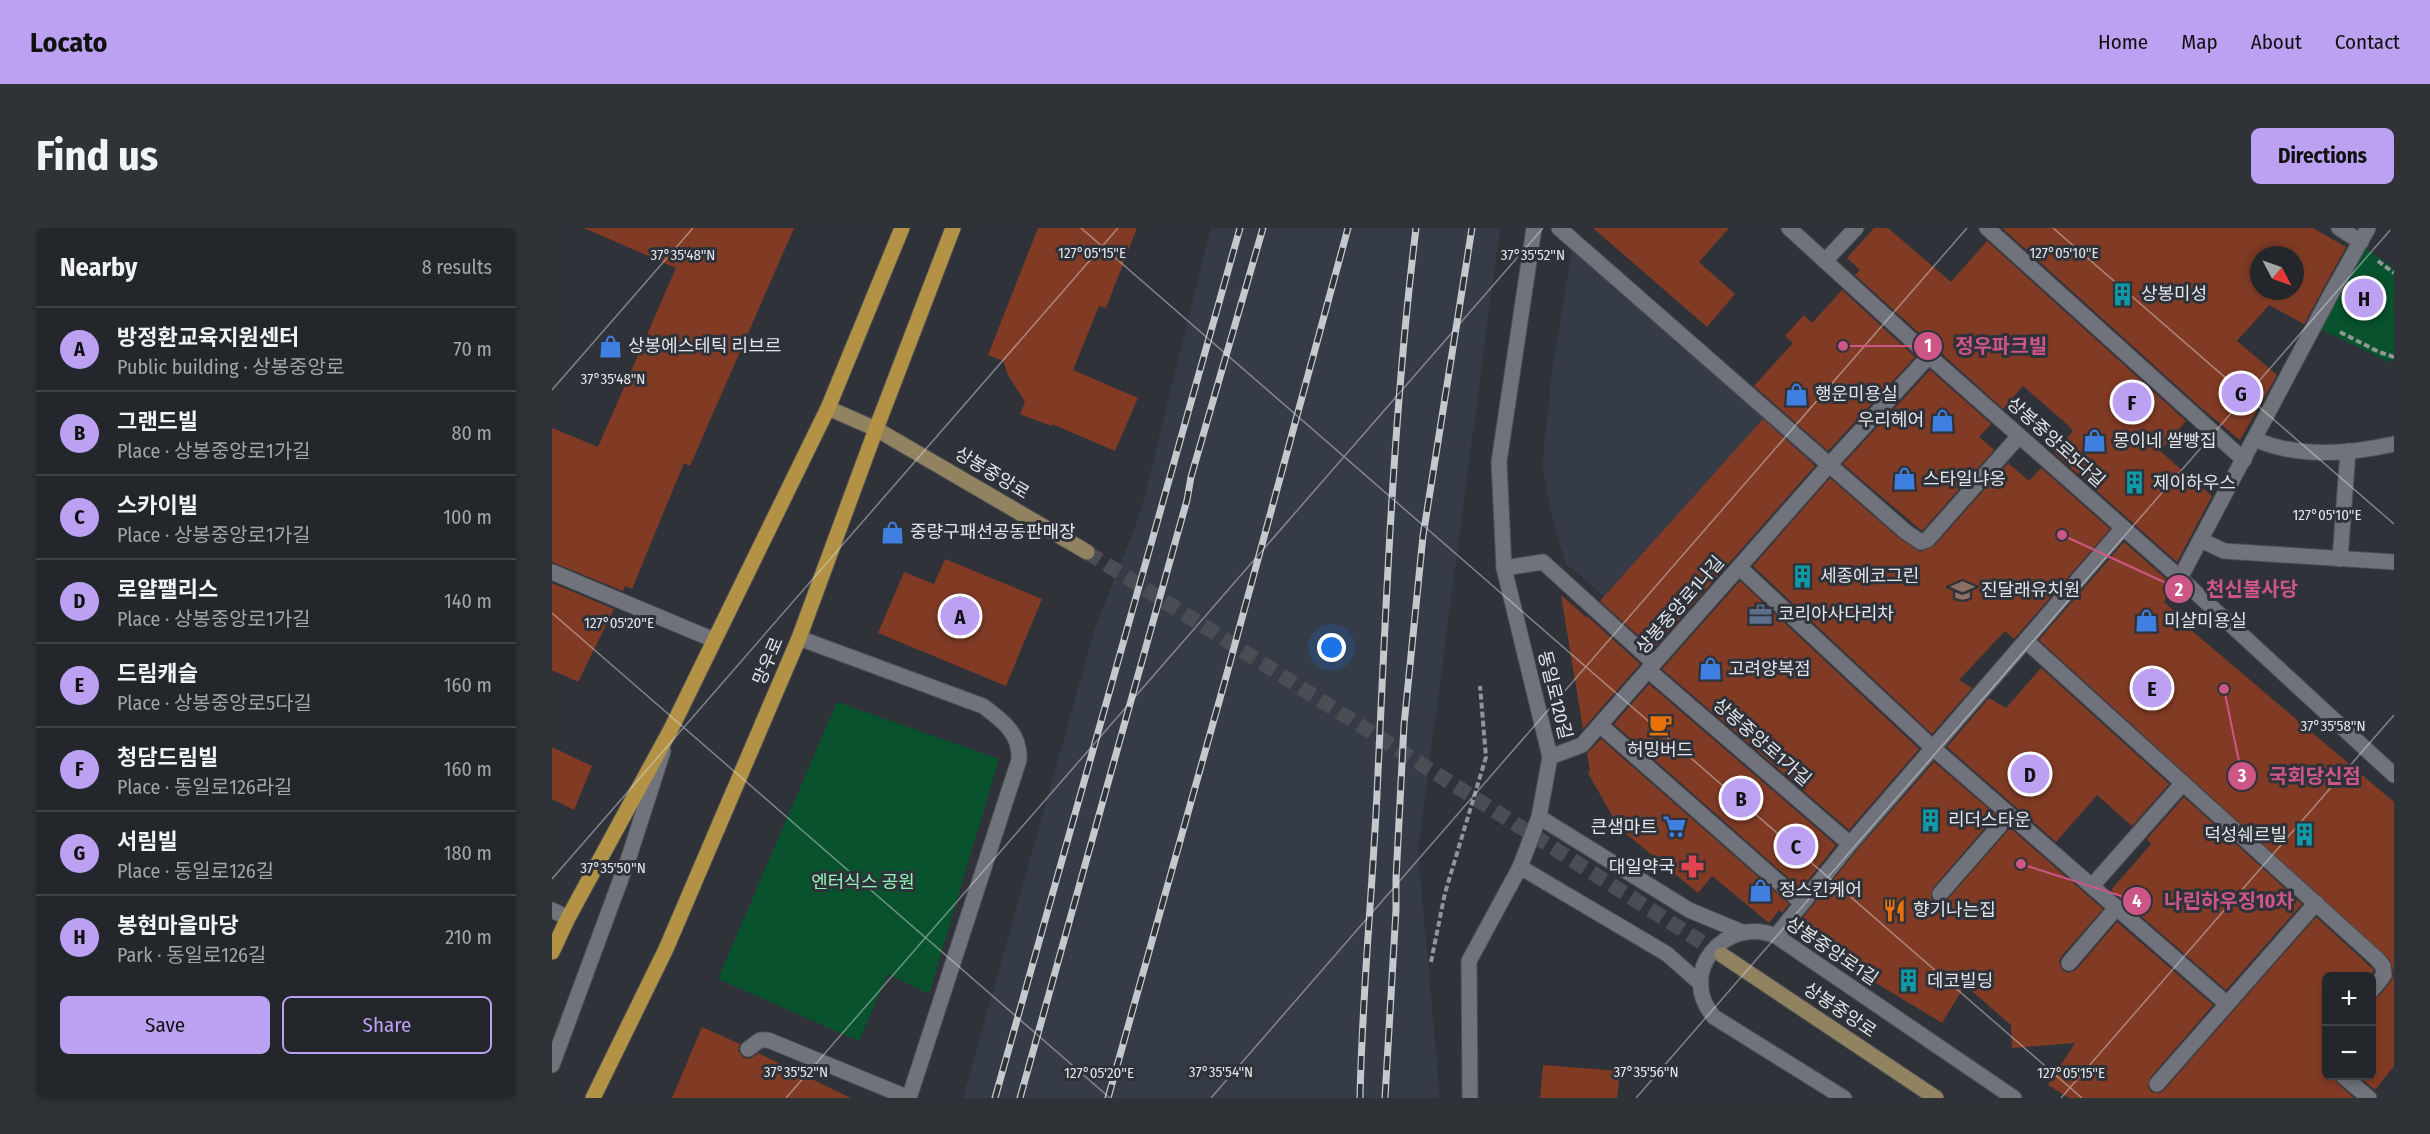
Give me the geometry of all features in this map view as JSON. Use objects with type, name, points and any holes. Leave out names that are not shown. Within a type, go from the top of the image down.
[{"type":"main road","points":[[552,952],[567,918],[671,729],[828,408],[902,228]]},
{"type":"main road","name":"망우로","points":[[593,1098],[666,949],[799,638],[953,228]]},
{"type":"main road","name":"상봉중앙로","points":[[828,408],[876,429],[1087,552]]},
{"type":"main road","name":"상봉중앙로","points":[[1722,955],[1936,1098]]},
{"type":"street","name":"동일로120길","points":[[1470,1098],[1469,961],[1520,867],[1539,817],[1550,756],[1504,568],[1499,462],[1534,228]]},
{"type":"street","points":[[1559,228],[1921,543],[1927,540],[2019,436]]},
{"type":"street","name":"상봉중앙로5다길","points":[[1790,228],[1929,356],[2180,578],[2394,775]]},
{"type":"street","points":[[1825,261],[1856,228]]},
{"type":"street","points":[[1987,228],[2244,460]]},
{"type":"street","points":[[2180,578],[2365,235],[2339,228]]},
{"type":"street","name":"상봉중앙로1나길","points":[[1550,756],[1582,745],[1829,465],[1929,356]]},
{"type":"street","points":[[2254,439],[2293,451],[2348,451],[2394,444]]},
{"type":"street","points":[[2340,559],[2348,451]]},
{"type":"street","points":[[1776,936],[1850,844],[2123,528]]},
{"type":"street","points":[[2201,540],[2223,551],[2394,562]]},
{"type":"street","points":[[1504,568],[1544,562],[1651,666]]},
{"type":"street","points":[[1739,567],[1933,748],[2227,1004]]},
{"type":"street","points":[[552,572],[714,640]]},
{"type":"street","points":[[748,1048],[760,1040],[768,1040],[909,1098],[1019,760],[1017,742],[1007,724],[983,706],[799,638]]},
{"type":"street","points":[[2026,641],[2383,966],[2384,975],[2376,985]]},
{"type":"street","name":"상봉중앙로1가길","points":[[1651,666],[1850,844]]},
{"type":"street","points":[[1600,724],[1802,903]]},
{"type":"street","points":[[552,1065],[629,857],[671,729]]},
{"type":"street","points":[[2092,886],[2183,783]]},
{"type":"street","points":[[1940,894],[2009,815]]},
{"type":"street","name":"상봉중앙로1길","points":[[1539,817],[1672,900],[1742,933],[1767,932],[1776,936],[2014,1098]]},
{"type":"street","points":[[1520,867],[1667,954],[1701,984]]},
{"type":"street","points":[[2157,1084],[2316,903]]},
{"type":"street","points":[[2069,963],[2117,907]]},
{"type":"street","points":[[552,910],[567,918]]},
{"type":"street","points":[[1742,933],[1731,937],[1713,949],[1703,969],[1701,994],[1705,1007],[1714,1017],[1844,1098]]},
{"type":"street","points":[[2348,1080],[2369,1098]]},
{"type":"path","points":[[2317,321],[2379,352],[2394,357]]},
{"type":"path","points":[[1431,962],[1445,893],[1486,757],[1480,686]]},
{"type":"shaded area","points":[[1211,228],[1500,228],[1418,850],[1440,1098],[963,1098],[1095,628],[1140,514]]},
{"type":"shaded area","points":[[1572,249],[1815,462],[1656,640],[1566,564],[1553,523],[1542,466],[1552,371]]},
{"type":"green space","points":[[2363,246],[2394,269],[2394,361],[2387,361],[2318,328]]},
{"type":"green space","name":"엔터식스 공원","points":[[837,702],[999,759],[929,994],[888,974],[859,1041],[718,979]]},
{"type":"building","points":[[584,228],[794,228],[690,466],[684,463],[632,589],[625,586],[623,591],[552,562],[552,428],[598,447],[676,268]]},
{"type":"building","points":[[1038,228],[1137,228],[1106,308],[1099,306],[1073,370],[1138,398],[1115,451],[1052,424],[1051,426],[1020,414],[1025,402],[1008,375],[1003,361],[988,355]]},
{"type":"building","points":[[1593,228],[1729,228],[1699,262],[1735,294],[1707,327]]},
{"type":"building","points":[[1874,228],[1888,228],[1951,282],[1987,241],[2186,421],[2160,451],[2212,496],[2177,562],[2054,453],[2073,431],[2068,425],[2023,386],[2003,409],[1855,275],[1860,270],[1847,258]]},
{"type":"building","points":[[2002,228],[2313,228],[2346,247],[2304,324],[2269,305],[2237,341],[2277,375],[2240,440],[2199,406]]},
{"type":"building","points":[[1842,290],[1915,357],[1828,451],[1754,386],[1793,343],[1785,336],[1804,315],[1812,323]]},
{"type":"building","points":[[1930,370],[1991,424],[1979,437],[1994,450],[1922,531],[1843,464]]},
{"type":"building","points":[[1763,419],[1815,466],[1653,649],[1600,601]]},
{"type":"building","points":[[2008,463],[2029,481],[2041,468],[2110,529],[2014,639],[2005,631],[1959,680],[1972,688],[1932,734],[1753,566],[1830,478],[1900,539],[1920,552],[1934,546]]},
{"type":"building","points":[[2124,542],[2173,585],[2164,602],[2186,622],[2184,624],[2394,802],[2394,974],[2390,960],[2039,640]]},
{"type":"building","points":[[945,559],[1042,599],[1006,686],[878,633],[904,572],[934,584]]},
{"type":"building","points":[[1740,581],[1919,749],[1849,830],[1662,669]]},
{"type":"building","points":[[552,583],[614,609],[578,682],[552,670]]},
{"type":"building","points":[[1561,595],[1640,664],[1583,729]]},
{"type":"building","points":[[2041,668],[2169,784],[2132,826],[2097,795],[2056,842],[1947,747],[1989,698],[2006,708]]},
{"type":"building","points":[[1649,684],[1836,845],[1801,889],[1614,724]]},
{"type":"building","points":[[1601,739],[1789,904],[1782,913],[1779,910],[1769,923],[1712,876],[1698,893],[1619,828],[1588,773],[1590,770],[1587,753]]},
{"type":"building","points":[[552,747],[592,766],[574,810],[552,799]]},
{"type":"building","points":[[1934,762],[1996,815],[1933,888],[1931,897],[1934,902],[1943,903],[1947,900],[2010,828],[2103,909],[2061,957],[2059,962],[2062,970],[2068,973],[2076,970],[2117,922],[2213,1005],[2150,1078],[2148,1087],[2151,1092],[2160,1093],[2164,1090],[2316,917],[2374,970],[2373,972],[2322,972],[2322,1080],[2335,1080],[2354,1098],[2069,1098],[2048,1085],[2075,1043],[2012,1048],[2011,1025],[1965,985],[1942,1023],[1848,966],[1797,925],[1857,850]]},
{"type":"building","points":[[2184,797],[2302,904],[2226,990],[2111,890],[2151,844],[2147,839]]},
{"type":"building","points":[[2394,974],[2394,1066],[2375,1090],[2363,1080],[2376,1080],[2376,998],[2392,980]]},
{"type":"building","points":[[702,1027],[740,1044],[738,1051],[744,1058],[750,1059],[758,1053],[851,1098],[672,1098]]},
{"type":"building","points":[[1543,1065],[1620,1071],[1617,1098],[1540,1098]]},
{"type":"tunnel","points":[[1087,552],[1722,955]]},
{"type":"railway","points":[[995,1098],[1240,228]]},
{"type":"railway","points":[[1020,1098],[1187,500],[1191,477],[1263,228]]},
{"type":"railway","points":[[1108,1098],[1348,228]]},
{"type":"railway","points":[[1360,1098],[1391,511],[1401,369],[1416,228]]},
{"type":"railway","points":[[1385,1098],[1404,725],[1423,536],[1472,228]]},
{"type":"place","name":"상봉미성","points":[[2123,294]]},
{"type":"place","name":"봉현마을마당","points":[[2364,298]]},
{"type":"place","name":"상봉에스테틱 리브르","points":[[610,346]]},
{"type":"place","name":"정우파크빌","points":[[1843,346]]},
{"type":"place","name":"서림빌","points":[[2241,393]]},
{"type":"place","name":"행운미용실","points":[[1797,394]]},
{"type":"place","name":"청담드림빌","points":[[2132,402]]},
{"type":"place","name":"우리헤어","points":[[1942,420]]},
{"type":"place","name":"몽이네 쌀빵집","points":[[2095,441]]},
{"type":"place","name":"스타일냐옹","points":[[1905,479]]},
{"type":"place","name":"제이하우스","points":[[2135,483]]},
{"type":"place","name":"중량구패션공동판매장","points":[[892,532]]},
{"type":"place","name":"천신불사당","points":[[2062,535]]},
{"type":"place","name":"세종에코그린","points":[[1802,576]]},
{"type":"place","name":"진달래유치원","points":[[1963,590]]},
{"type":"place","name":"코리아사다리차","points":[[1760,614]]},
{"type":"place","name":"방정환교육지원센터","points":[[960,616]]},
{"type":"place","name":"미샬미용실","points":[[2146,621]]},
{"type":"place","name":"고려양복점","points":[[1710,669]]},
{"type":"place","name":"드림캐슬","points":[[2152,688]]},
{"type":"place","name":"국회당신점","points":[[2224,689]]},
{"type":"place","name":"허밍버드","points":[[1660,724]]},
{"type":"place","name":"로얄팰리스","points":[[2030,774]]},
{"type":"place","name":"그랜드빌","points":[[1741,798]]},
{"type":"place","name":"리더스타운","points":[[1930,820]]},
{"type":"place","name":"큰샘마트","points":[[1675,827]]},
{"type":"place","name":"덕성쉐르빌","points":[[2305,835]]},
{"type":"place","name":"스카이빌","points":[[1796,846]]},
{"type":"place","name":"나린하우징10차","points":[[2021,864]]},
{"type":"place","name":"대일약국","points":[[1693,867]]},
{"type":"place","name":"정스킨케어","points":[[1761,890]]},
{"type":"place","name":"향기나는집","points":[[1895,910]]},
{"type":"place","name":"데코빌딩","points":[[1909,981]]}]
